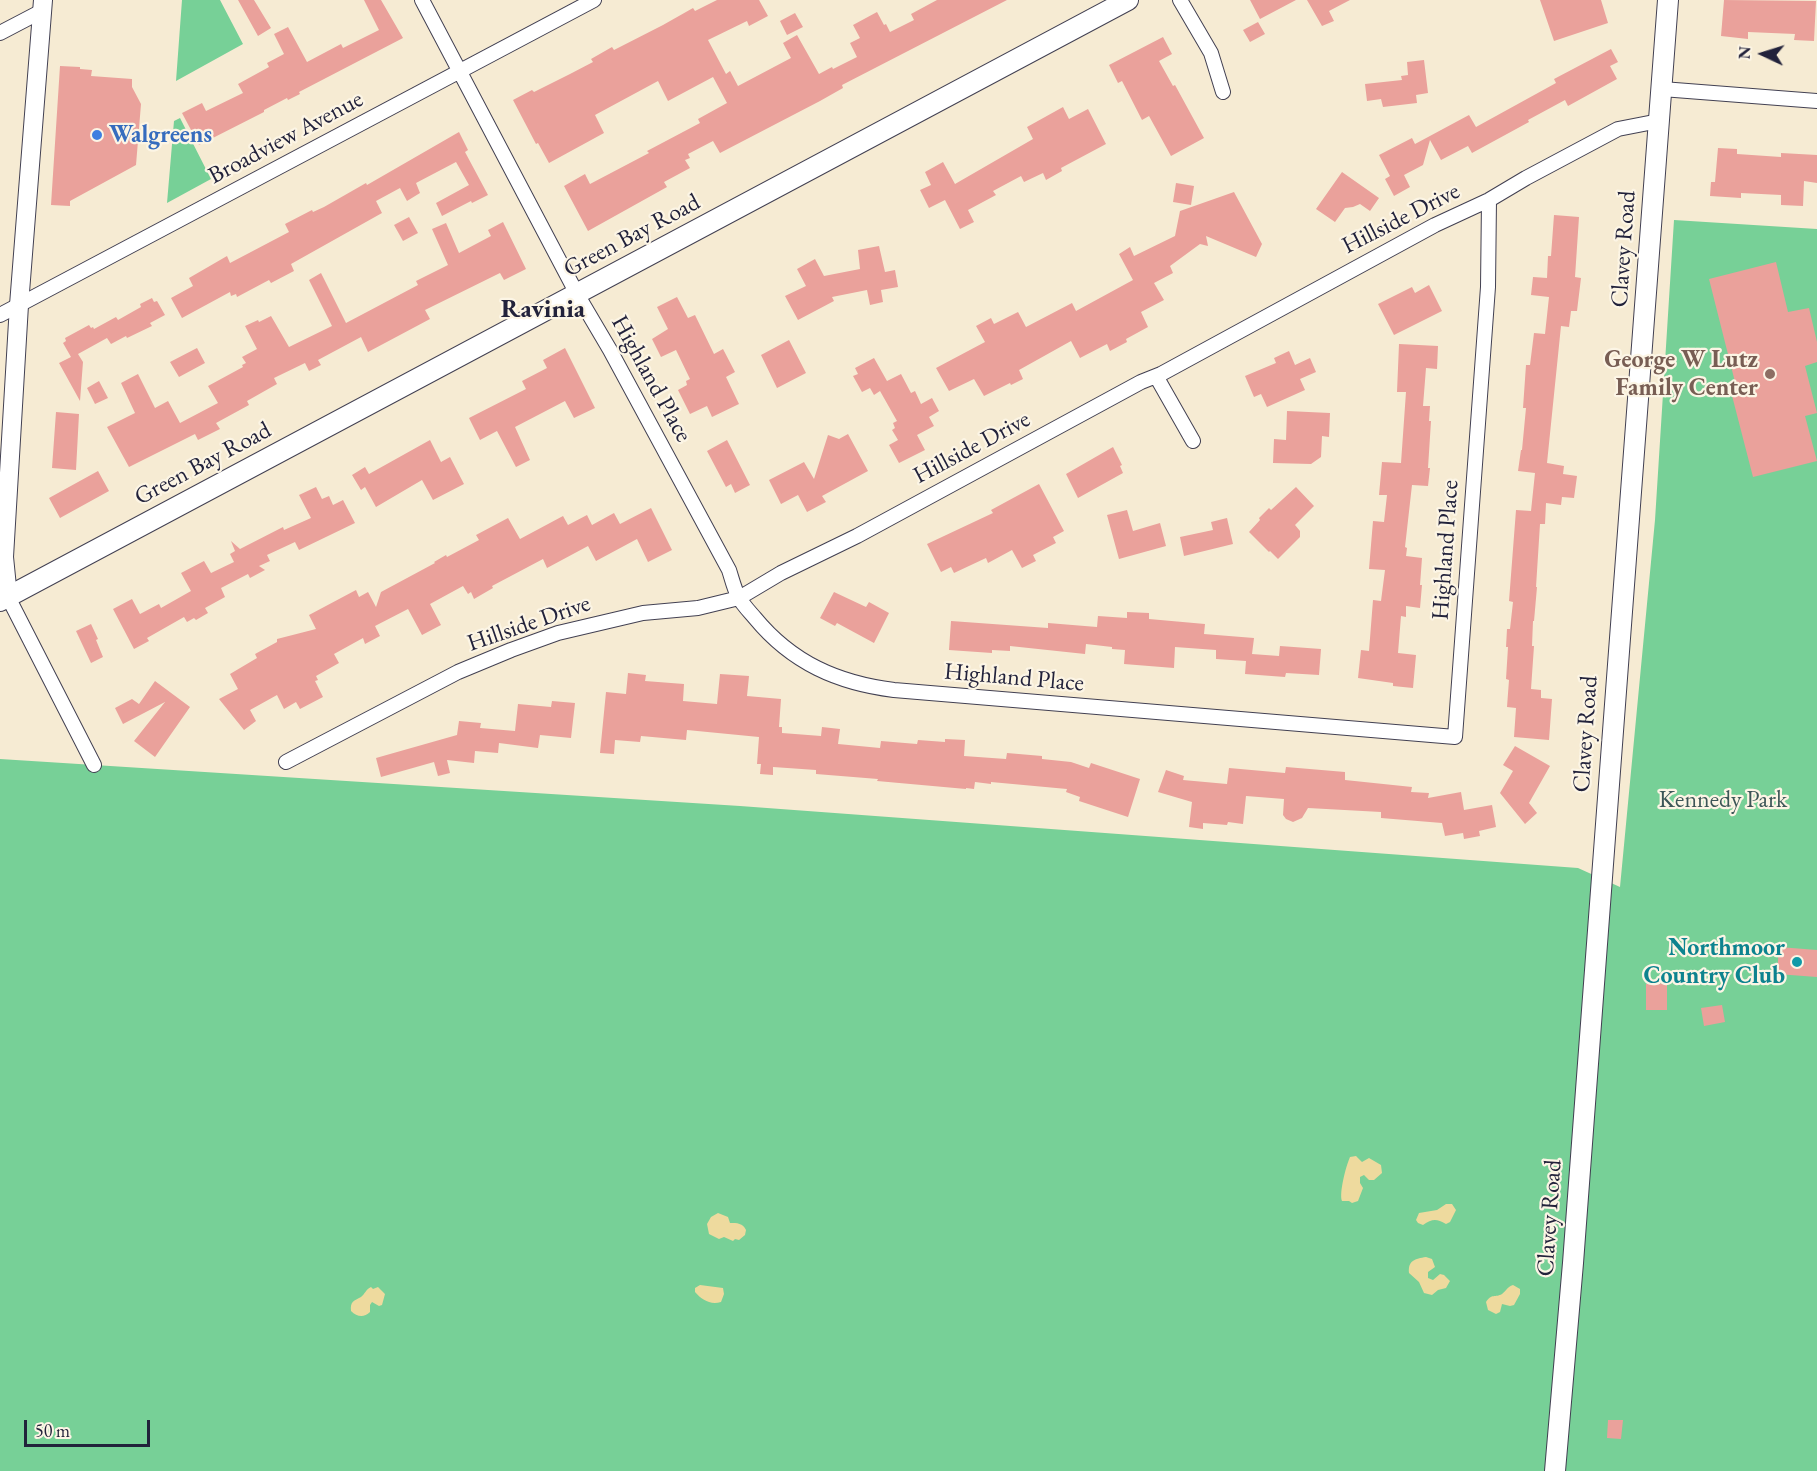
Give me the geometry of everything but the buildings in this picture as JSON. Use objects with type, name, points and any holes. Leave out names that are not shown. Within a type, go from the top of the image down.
[{"type":"main road","name":"Green Bay Road","points":[[4,599],[1128,0]]},
{"type":"main road","name":"Clavey Road","points":[[1555,1471],[1668,0]]},
{"type":"street","name":"Highland Place","points":[[422,0],[577,294],[610,350],[729,570],[739,598],[769,635],[791,653],[821,671],[865,686],[1455,737],[1488,287],[1489,200]]},
{"type":"street","name":"Broadview Avenue","points":[[0,315],[594,0]]},
{"type":"street","points":[[1180,0],[1211,53],[1223,92]]},
{"type":"street","points":[[0,33],[42,5]]},
{"type":"street","points":[[42,5],[19,305],[4,557],[4,599],[94,765]]},
{"type":"street","points":[[1662,89],[1817,101]]},
{"type":"street","name":"Hillside Drive","points":[[286,762],[458,672],[511,650],[558,633],[643,613],[698,608],[739,598],[1435,225],[1489,200],[1526,177],[1618,129],[1659,121]]},
{"type":"street","points":[[1156,376],[1192,441]]},
{"type":"green space","points":[[182,0],[220,0],[243,44],[176,81]]},
{"type":"green space","points":[[180,118],[211,179],[167,203],[174,121]]},
{"type":"green space","name":"Northmoor Country Club","points":[[1674,220],[1817,229],[1817,1471],[0,1471],[0,759],[740,806],[1578,868],[1620,887],[1655,520]]},
{"type":"sand","points":[[1356,1156],[1362,1162],[1369,1158],[1381,1165],[1382,1173],[1374,1180],[1369,1180],[1364,1175],[1360,1177],[1363,1188],[1358,1201],[1352,1203],[1342,1201],[1341,1192],[1350,1157]]},
{"type":"sand","points":[[1446,1204],[1452,1204],[1456,1210],[1450,1222],[1446,1224],[1434,1220],[1423,1225],[1416,1220],[1419,1213],[1437,1210]]},
{"type":"sand","points":[[718,1213],[728,1217],[730,1223],[743,1226],[746,1230],[745,1235],[733,1241],[724,1237],[719,1239],[709,1234],[707,1224],[711,1217]]},
{"type":"sand","points":[[1426,1257],[1432,1259],[1435,1267],[1428,1272],[1428,1278],[1433,1280],[1440,1274],[1450,1281],[1446,1288],[1432,1295],[1424,1293],[1419,1282],[1409,1273],[1413,1261]]},
{"type":"sand","points":[[700,1285],[723,1288],[724,1294],[721,1302],[710,1302],[700,1297],[695,1292],[695,1288]]},
{"type":"sand","points":[[1513,1285],[1520,1289],[1514,1305],[1502,1304],[1500,1312],[1496,1314],[1488,1310],[1486,1302],[1488,1299],[1502,1294]]},
{"type":"sand","points":[[371,1287],[373,1289],[378,1287],[385,1294],[382,1305],[379,1306],[372,1302],[368,1314],[356,1315],[351,1311],[352,1303]]},
{"type":"place","name":"Walgreens","points":[[97,135]]},
{"type":"place","name":"George W Lutz Family Center","points":[[1770,374]]},
{"type":"place","name":"Northmoor Country Club","points":[[1797,962]]},
{"type":"district","name":"Ravinia","points":[[543,310]]},
{"type":"park label","name":"Kennedy Park","points":[[1723,800]]}]
